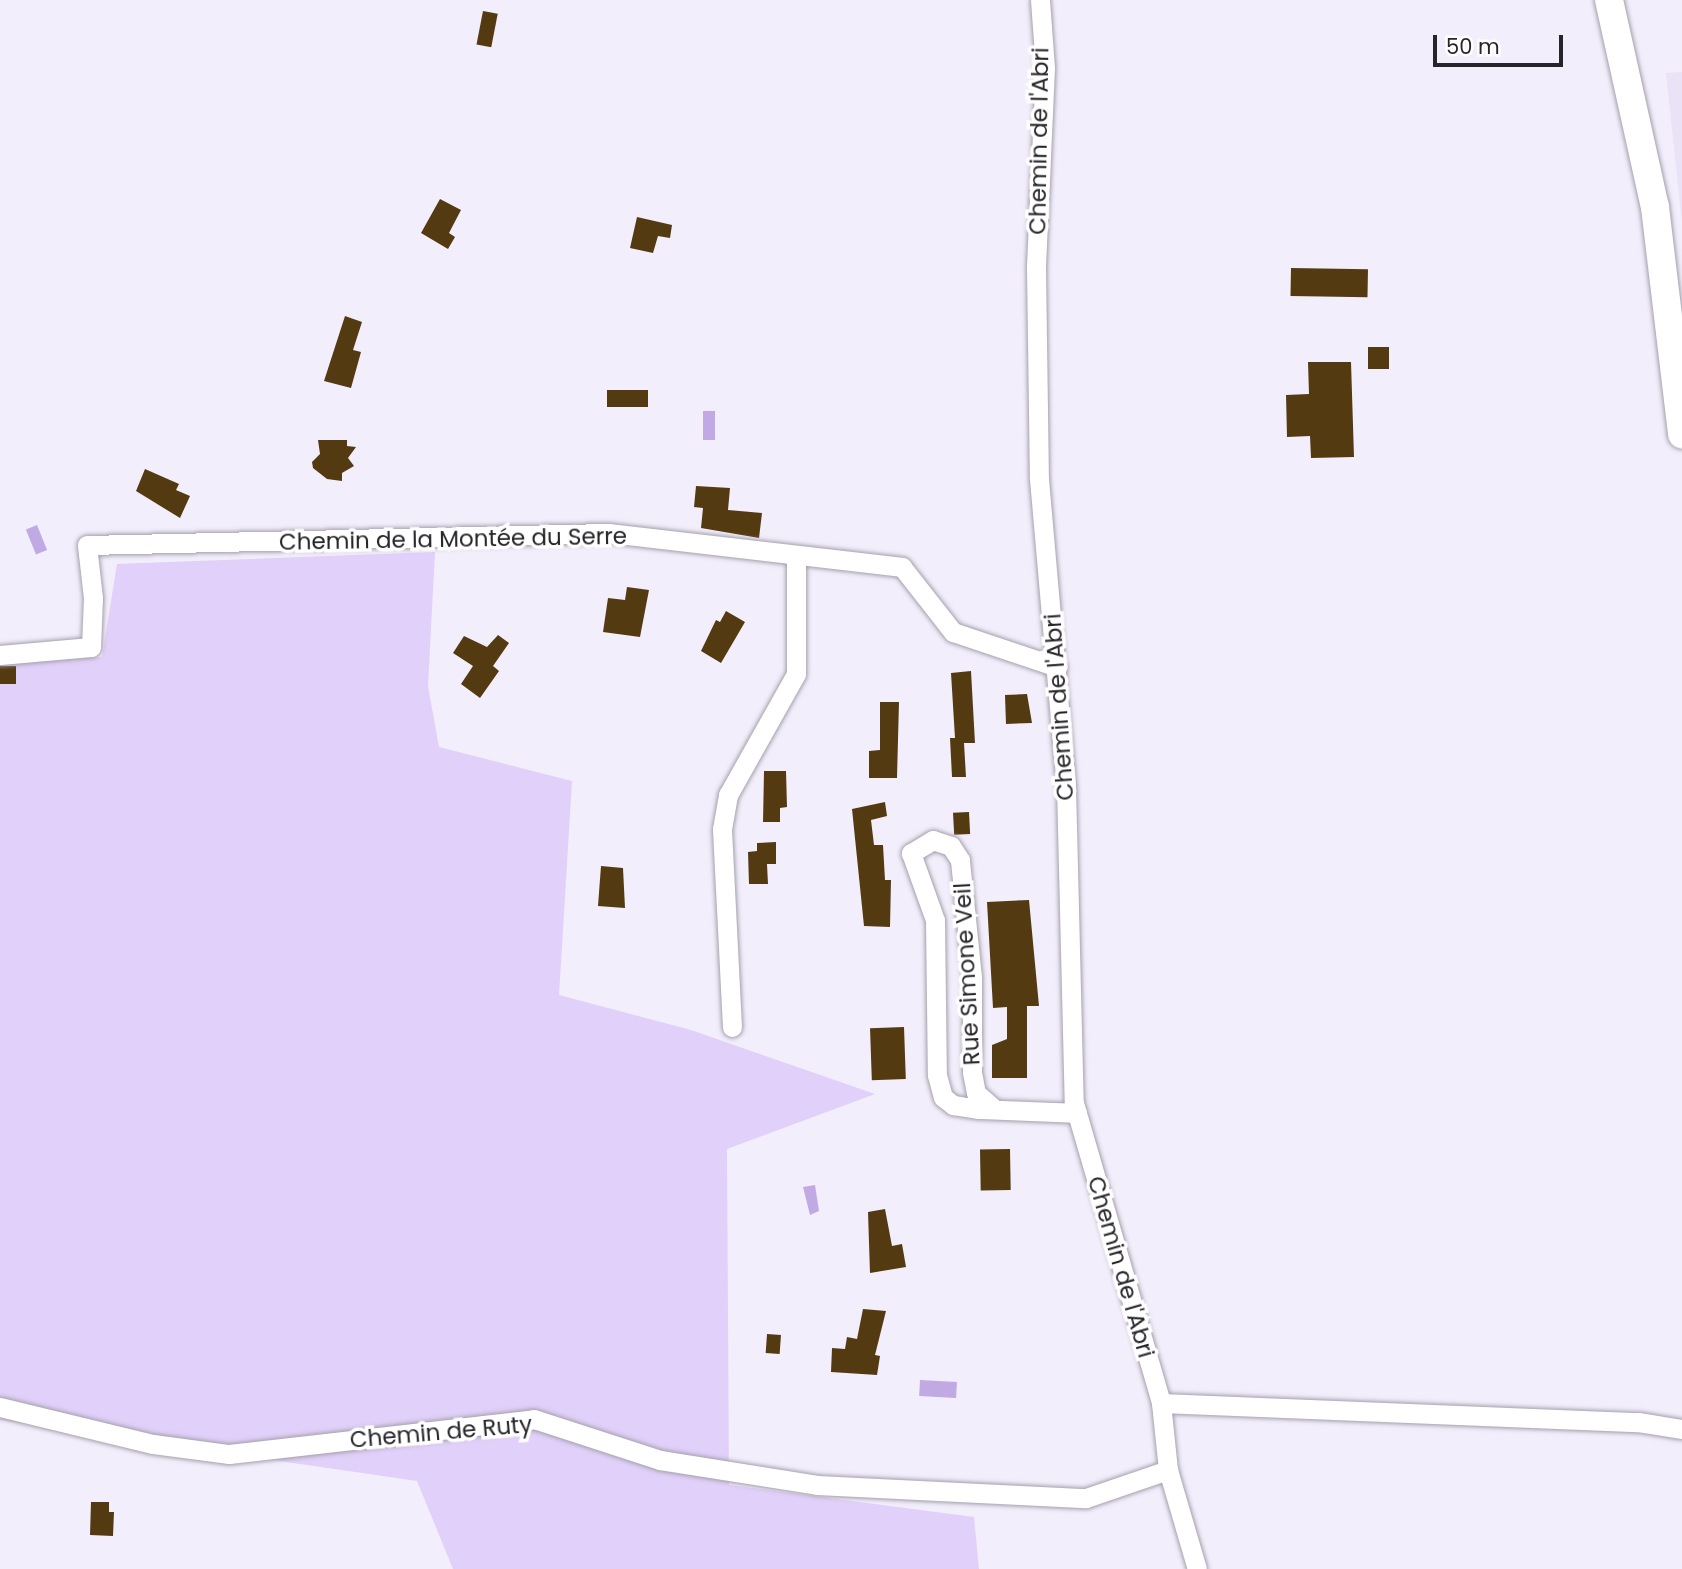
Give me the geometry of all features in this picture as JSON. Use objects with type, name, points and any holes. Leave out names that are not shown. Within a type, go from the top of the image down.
[{"type":"main road","points":[[1609,0],[1655,206],[1682,435]]},
{"type":"street","name":"Chemin de l'Abri","points":[[1040,0],[1045,68],[1035,268],[1039,466],[1066,786],[1077,1113],[1161,1403],[1168,1470],[1197,1569]]},
{"type":"street","name":"Chemin de la Montée du Serre","points":[[0,655],[91,648],[93,598],[87,545],[609,533],[796,558],[902,566],[953,632],[1057,667]]},
{"type":"street","points":[[732,1027],[722,830],[728,795],[796,674],[796,558]]},
{"type":"street","name":"Rue Simone Veil","points":[[992,1107],[976,1093],[972,1072],[972,978],[960,860],[951,846],[933,840],[911,853],[935,920],[937,1075],[943,1097],[953,1105],[1077,1113]]},
{"type":"street","points":[[1161,1403],[1638,1422],[1682,1429]]},
{"type":"street","name":"Chemin de Ruty","points":[[0,1407],[153,1444],[229,1454],[534,1419],[660,1460],[817,1485],[1086,1498],[1168,1470]]},
{"type":"street","points":[[1638,1422],[1682,1415]]},
{"type":"shaded area","points":[[1682,72],[1682,223],[1666,73]]},
{"type":"shaded area","points":[[703,411],[715,411],[715,440],[703,440]]},
{"type":"shaded area","points":[[37,525],[47,550],[36,555],[26,529]]},
{"type":"shaded area","points":[[435,552],[428,686],[439,747],[572,781],[559,995],[691,1030],[875,1094],[727,1149],[729,1485],[974,1517],[979,1569],[453,1569],[417,1481],[0,1420],[0,663],[102,657],[117,564]]},
{"type":"shaded area","points":[[815,1185],[819,1211],[810,1215],[803,1187]]},
{"type":"shaded area","points":[[920,1380],[957,1382],[956,1398],[919,1396]]},
{"type":"building","points":[[483,11],[498,14],[491,47],[477,44]]},
{"type":"building","points":[[440,199],[461,210],[449,233],[455,237],[448,249],[421,233]]},
{"type":"building","points":[[637,217],[672,225],[670,238],[658,236],[653,253],[630,248]]},
{"type":"building","points":[[1291,268],[1368,269],[1367,297],[1291,296]]},
{"type":"building","points":[[345,316],[362,322],[353,350],[361,352],[351,388],[324,381]]},
{"type":"building","points":[[1368,347],[1389,347],[1389,369],[1368,369]]},
{"type":"building","points":[[1308,362],[1351,362],[1354,457],[1311,458],[1310,436],[1287,437],[1286,395],[1309,394]]},
{"type":"building","points":[[607,390],[648,390],[648,407],[607,407]]},
{"type":"building","points":[[318,440],[347,440],[347,446],[356,447],[348,458],[354,466],[342,473],[342,481],[327,479],[313,468],[312,462],[320,454]]},
{"type":"building","points":[[145,469],[179,484],[176,490],[190,496],[180,518],[136,491]]},
{"type":"building","points":[[696,486],[730,488],[728,510],[762,513],[759,538],[701,528],[703,508],[694,507]]},
{"type":"building","points":[[627,587],[649,590],[640,637],[603,632],[608,598],[625,600]]},
{"type":"building","points":[[726,611],[745,622],[721,663],[701,651],[716,620],[720,622]]},
{"type":"building","points":[[498,635],[509,643],[493,666],[499,671],[480,698],[461,684],[473,666],[453,653],[464,636],[487,647]]},
{"type":"building","points":[[0,666],[16,666],[16,684],[0,684]]},
{"type":"building","points":[[971,671],[975,743],[964,743],[966,777],[952,777],[950,738],[955,738],[951,673]]},
{"type":"building","points":[[1027,694],[1032,723],[1006,724],[1005,695]]},
{"type":"building","points":[[880,702],[899,702],[897,778],[869,778],[869,751],[880,750]]},
{"type":"building","points":[[764,771],[786,771],[787,807],[780,808],[780,822],[763,822]]},
{"type":"building","points":[[885,802],[887,816],[871,820],[874,845],[883,845],[885,880],[891,880],[890,927],[864,926],[852,809]]},
{"type":"building","points":[[969,812],[970,834],[954,835],[953,813]]},
{"type":"building","points":[[776,842],[776,864],[767,864],[768,884],[749,884],[748,852],[757,851],[757,843]]},
{"type":"building","points":[[601,866],[623,868],[625,908],[598,906]]},
{"type":"building","points":[[1029,900],[1039,1006],[1027,1006],[1027,1078],[992,1078],[992,1045],[1007,1039],[1007,1007],[993,1008],[987,902]]},
{"type":"building","points":[[904,1027],[906,1079],[872,1080],[870,1028]]},
{"type":"building","points":[[1010,1149],[1011,1190],[981,1191],[980,1150]]},
{"type":"building","points":[[885,1209],[892,1246],[902,1244],[906,1267],[870,1273],[868,1212]]},
{"type":"building","points":[[863,1309],[886,1311],[875,1355],[880,1356],[877,1375],[831,1372],[832,1348],[845,1349],[847,1337],[857,1339]]},
{"type":"building","points":[[767,1334],[781,1335],[780,1354],[766,1353]]},
{"type":"building","points":[[91,1502],[109,1502],[109,1512],[114,1512],[113,1536],[90,1535]]}]
